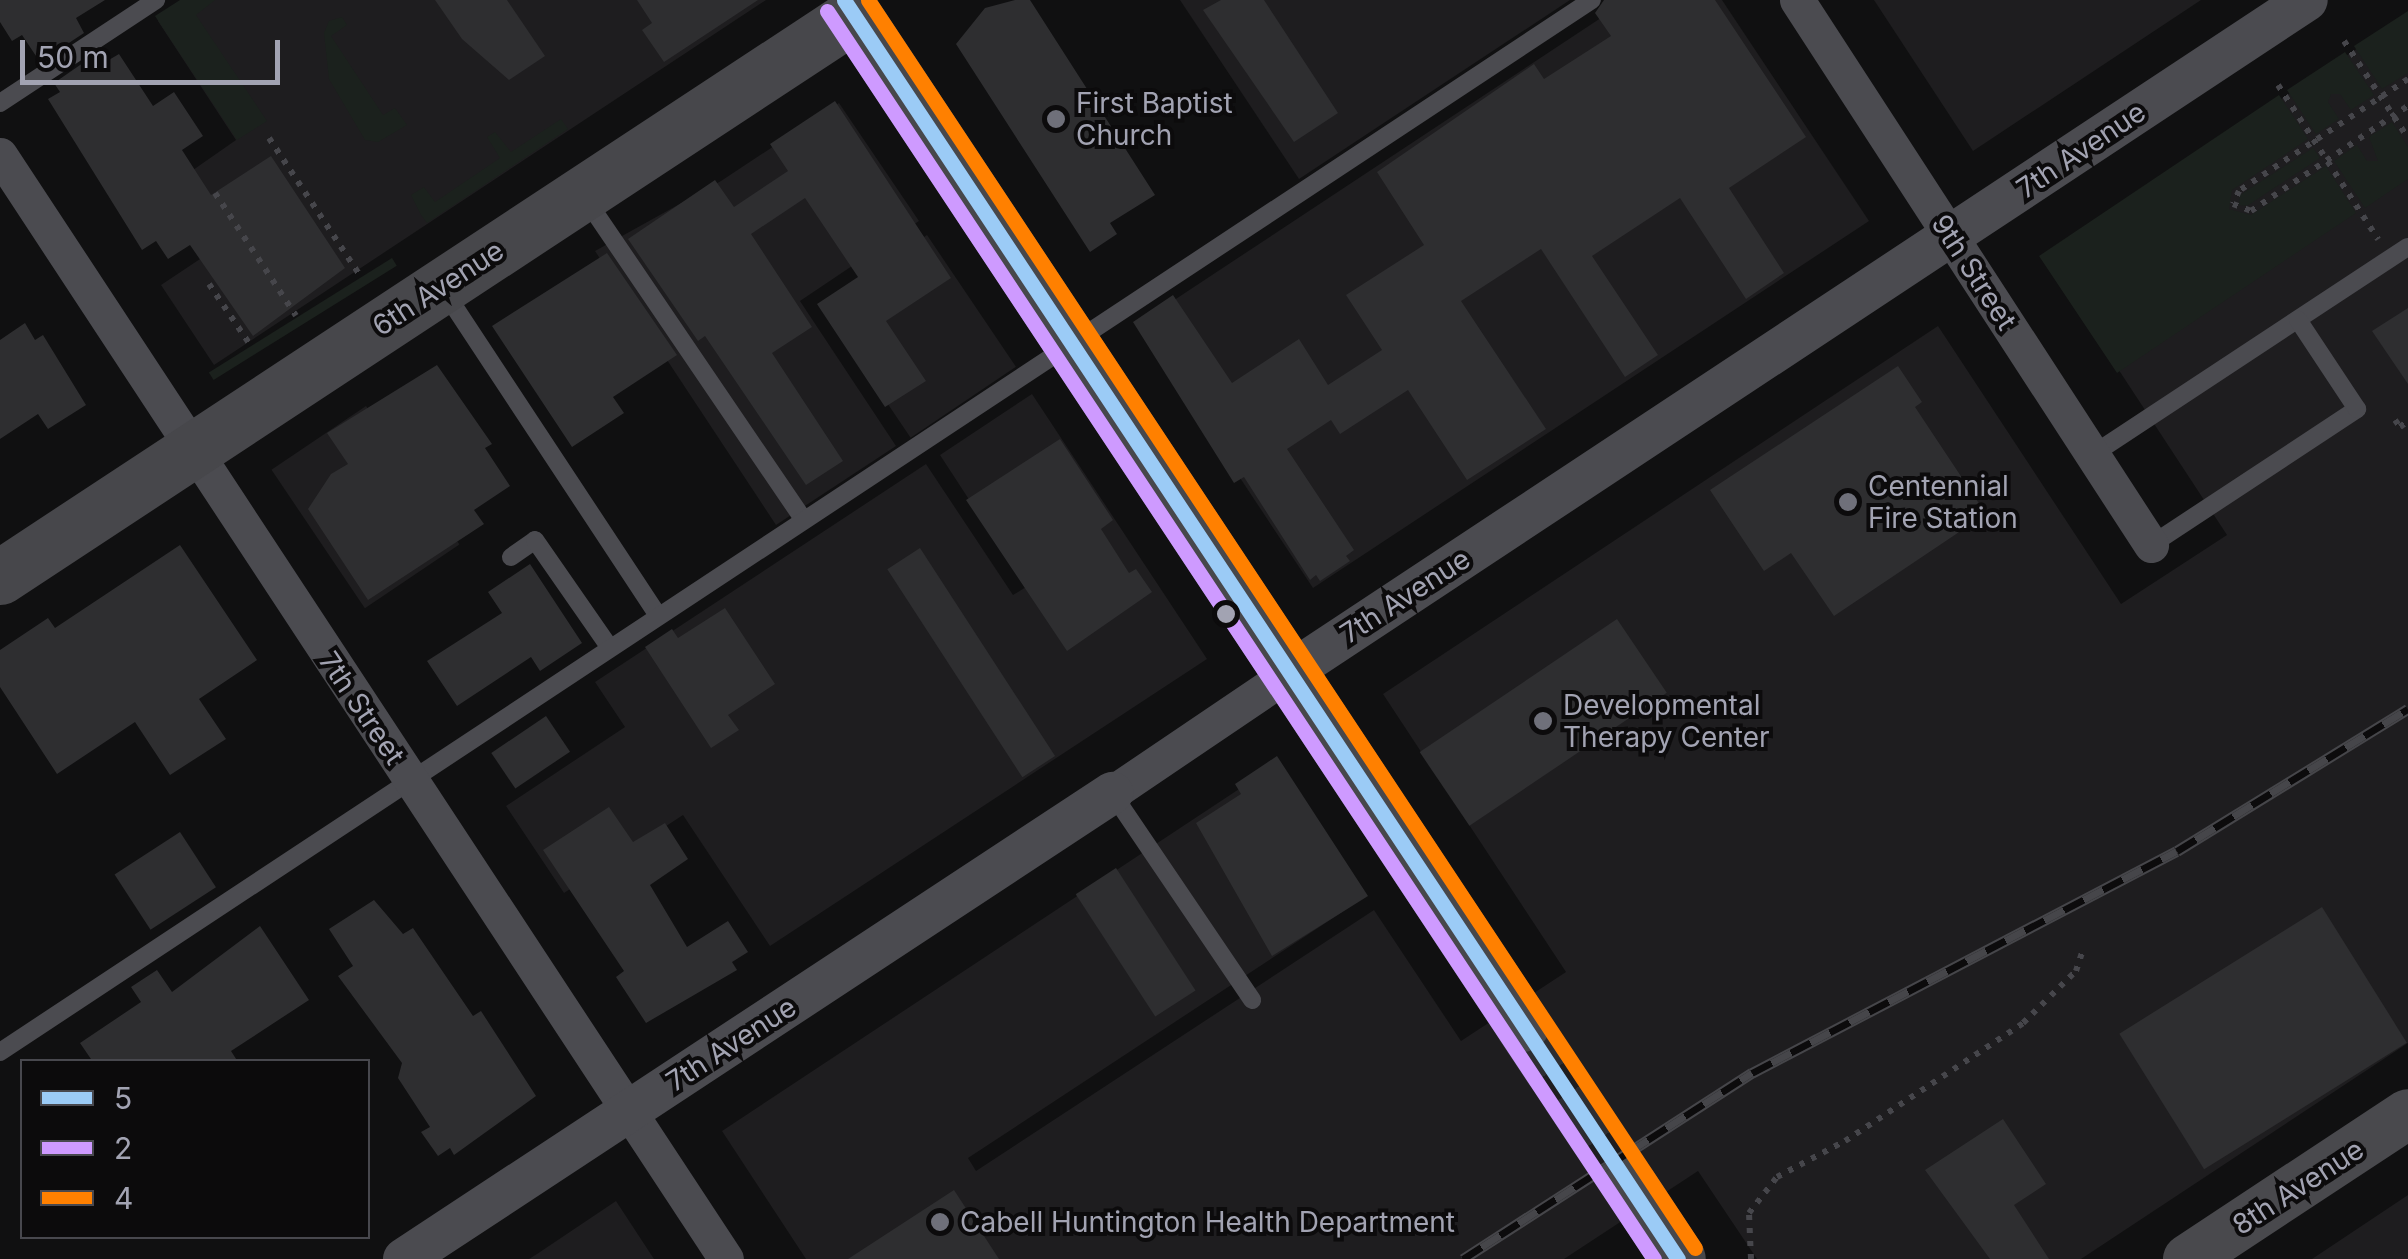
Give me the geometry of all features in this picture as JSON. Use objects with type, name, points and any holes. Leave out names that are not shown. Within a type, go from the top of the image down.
[{"type":"main road","points":[[858,5],[1070,344],[1522,1024]]},
{"type":"main road","name":"6th Avenue","points":[[0,577],[582,194],[858,5]]},
{"type":"main road","name":"8th Avenue","points":[[2188,1259],[2408,1114]]},
{"type":"main road","points":[[1630,1186],[1678,1259]]},
{"type":"street","name":"9th Street","points":[[1797,0],[2151,544]]},
{"type":"street","name":"7th Avenue","points":[[404,1259],[2306,0]]},
{"type":"street","name":"7th Street","points":[[0,155],[190,451],[726,1259]]},
{"type":"lane","points":[[0,103],[156,0]]},
{"type":"lane","points":[[0,1052],[1592,0]]},
{"type":"lane","points":[[582,194],[804,520]]},
{"type":"lane","points":[[2092,455],[2408,248]]},
{"type":"lane","points":[[442,286],[658,616]]},
{"type":"lane","points":[[2151,544],[2357,409],[2298,320]]},
{"type":"lane","points":[[511,557],[535,540],[610,648]]},
{"type":"lane","points":[[1112,793],[1252,1000]]},
{"type":"path","points":[[2344,41],[2408,138]]},
{"type":"path","points":[[2408,79],[2236,193],[2234,207],[2251,210],[2408,106]]},
{"type":"path","points":[[2278,85],[2361,210]]},
{"type":"path","points":[[269,138],[359,274]]},
{"type":"path","points":[[215,194],[296,316]]},
{"type":"path","points":[[210,284],[251,346]]},
{"type":"path","points":[[2395,420],[2400,427],[2408,421]]},
{"type":"path","points":[[1751,1259],[1750,1212],[1777,1177],[1845,1141],[2023,1024],[2076,971],[2082,950]]},
{"type":"shaded area","points":[[180,0],[215,0],[196,15],[267,121],[237,140],[155,16]]},
{"type":"shaded area","points":[[190,0],[766,0],[214,365],[161,285],[236,235],[193,170],[236,140],[158,21]]},
{"type":"shaded area","points":[[1180,0],[1570,0],[1299,179]]},
{"type":"shaded area","points":[[1628,0],[1722,0],[1869,221],[1313,588],[1138,324]]},
{"type":"shaded area","points":[[1874,0],[2201,0],[1973,151]]},
{"type":"shaded area","points":[[2408,11],[2408,73],[2382,89],[2354,46]]},
{"type":"shaded area","points":[[2408,15],[2408,1043],[2081,1259],[1757,1259],[1698,1171],[1564,1259],[806,1259],[722,1131],[1277,764],[1365,897],[968,1158],[976,1171],[1374,910],[1461,1041],[1566,972],[1383,694],[1938,326],[2121,604],[2227,535],[2044,256]]},
{"type":"shaded area","points":[[342,17],[347,25],[331,36],[383,115],[395,108],[407,125],[378,142],[365,140],[329,79],[324,33],[329,21]]},
{"type":"shaded area","points":[[2345,52],[2374,95],[2351,110],[2340,94],[2331,94],[2328,102],[2339,119],[2316,134],[2287,90]]},
{"type":"shaded area","points":[[2279,95],[2308,139],[2232,190],[2229,209],[2251,215],[2326,166],[2356,213],[2117,373],[2039,256]]},
{"type":"shaded area","points":[[839,103],[919,221],[800,301],[896,446],[776,525],[595,251],[721,181]]},
{"type":"shaded area","points":[[561,119],[568,129],[427,223],[421,215],[411,195],[424,187],[435,202],[500,158],[487,137],[495,132],[511,152]]},
{"type":"shaded area","points":[[2392,122],[2408,147],[2408,179],[2365,208],[2334,161],[2357,145],[2367,161],[2378,161],[2369,137]]},
{"type":"shaded area","points":[[2313,148],[2320,158],[2247,206],[2239,205],[2240,195]]},
{"type":"shaded area","points":[[927,235],[1016,367],[911,438],[822,306]]},
{"type":"shaded area","points":[[392,258],[397,266],[214,380],[209,372]]},
{"type":"shaded area","points":[[1032,394],[1207,659],[770,946],[683,815],[564,893],[506,806],[625,727],[595,682],[926,464],[1013,595],[1026,587],[940,455]]},
{"type":"shaded area","points":[[366,406],[459,544],[365,608],[271,470]]},
{"type":"shaded area","points":[[2408,1195],[2408,1259],[2312,1259]]},
{"type":"shaded area","points":[[616,1201],[654,1259],[529,1259],[537,1254]]},
{"type":"building","points":[[0,0],[105,0],[76,18],[84,33],[40,62],[22,35],[12,41],[0,22]]},
{"type":"building","points":[[435,0],[507,0],[545,56],[509,80],[462,39]]},
{"type":"building","points":[[637,0],[758,0],[664,62],[642,30],[652,23]]},
{"type":"building","name":"First Baptist Church","points":[[1030,0],[1155,195],[1110,223],[1117,234],[1090,252],[956,44],[985,8]]},
{"type":"building","points":[[1221,0],[1264,0],[1338,113],[1294,142],[1203,10]]},
{"type":"building","points":[[1604,0],[1715,0],[1806,137],[1729,188],[1784,273],[1746,299],[1680,198],[1592,256],[1658,355],[1625,377],[1541,249],[1461,301],[1546,429],[1467,480],[1408,390],[1340,434],[1331,420],[1287,449],[1354,550],[1346,556],[1350,561],[1320,581],[1316,575],[1310,580],[1244,477],[1234,483],[1133,322],[1173,295],[1232,383],[1299,339],[1328,385],[1382,350],[1346,295],[1424,245],[1377,172],[1534,64],[1544,79],[1611,36],[1595,13]]},
{"type":"building","points":[[96,54],[102,64],[119,54],[153,106],[174,92],[203,136],[182,150],[211,195],[271,156],[345,268],[253,336],[190,245],[168,259],[156,241],[142,250],[48,99],[60,92],[54,83]]},
{"type":"building","points":[[835,101],[951,278],[886,321],[926,381],[885,407],[817,304],[858,277],[805,198],[751,234],[812,327],[772,353],[843,461],[806,485],[705,336],[698,341],[628,239],[715,180],[734,207],[788,171],[770,144]]},
{"type":"building","points":[[607,253],[677,355],[613,397],[624,413],[572,447],[492,326]]},
{"type":"building","points":[[2408,308],[2408,384],[2372,331]]},
{"type":"building","points":[[25,323],[35,340],[43,335],[86,405],[48,429],[38,414],[0,439],[0,340]]},
{"type":"building","points":[[437,365],[492,444],[485,448],[510,486],[474,510],[484,524],[368,600],[308,509],[331,474],[348,464],[327,433]]},
{"type":"building","name":"Centennial Fire Station","points":[[1898,366],[1922,402],[1915,407],[1986,514],[1834,616],[1791,553],[1764,571],[1710,490]]},
{"type":"building","points":[[1060,439],[1113,520],[1101,529],[1129,573],[1136,569],[1152,592],[1067,651],[966,500]]},
{"type":"building","points":[[180,545],[257,660],[199,699],[226,739],[170,775],[135,722],[57,774],[0,687],[0,650],[48,618],[55,628]]},
{"type":"building","points":[[920,548],[1055,756],[1022,777],[887,569]]},
{"type":"building","points":[[530,564],[582,643],[540,671],[531,657],[457,706],[427,661],[502,613],[488,592]]},
{"type":"building","points":[[725,608],[775,684],[728,715],[739,730],[711,748],[645,647],[672,629],[678,638]]},
{"type":"building","name":"Developmental Therapy Center","points":[[1617,619],[1667,693],[1469,826],[1420,752]]},
{"type":"building","points":[[546,716],[570,752],[515,789],[491,753]]},
{"type":"building","points":[[1277,756],[1368,896],[1272,956],[1196,823],[1241,794],[1235,784]]},
{"type":"building","points":[[609,807],[633,842],[665,823],[688,859],[650,885],[687,947],[728,921],[748,952],[732,962],[737,970],[646,1023],[616,977],[624,971],[543,850]]},
{"type":"building","points":[[180,832],[216,887],[151,930],[115,874]]},
{"type":"building","points":[[1116,868],[1196,990],[1155,1017],[1076,894]]},
{"type":"building","points":[[374,900],[403,934],[413,928],[473,1016],[481,1011],[536,1096],[454,1155],[450,1148],[438,1156],[421,1132],[430,1127],[398,1078],[402,1063],[338,976],[353,966],[329,929]]},
{"type":"building","points":[[2322,907],[2407,1043],[2204,1169],[2119,1034]]},
{"type":"building","points":[[260,926],[309,1000],[231,1051],[236,1059],[91,1059],[80,1043],[141,1002],[131,987],[157,970],[172,992]]},
{"type":"building","points":[[2003,1119],[2046,1184],[2014,1205],[2049,1259],[1990,1259],[1925,1170]]},
{"type":"building","name":"Cabell Huntington Health Department","points":[[954,1190],[999,1259],[848,1259]]},
{"type":"tunnel","points":[[1522,1024],[1630,1186]]},
{"type":"railway","points":[[1463,1259],[1752,1073],[2177,851],[2408,709]]},
{"type":"transit line","name":"5","points":[[844,0],[1678,1259]]},
{"type":"transit line","name":"4","points":[[868,0],[1695,1248]]},
{"type":"transit line","name":"2","points":[[827,11],[1654,1259]]},
{"type":"place","name":"First Baptist Church","points":[[1056,119]]},
{"type":"place","name":"Centennial Fire Station","points":[[1848,502]]},
{"type":"place","name":"Developmental Therapy Center","points":[[1543,721]]},
{"type":"place","name":"Cabell Huntington Health Department","points":[[940,1222]]}]
